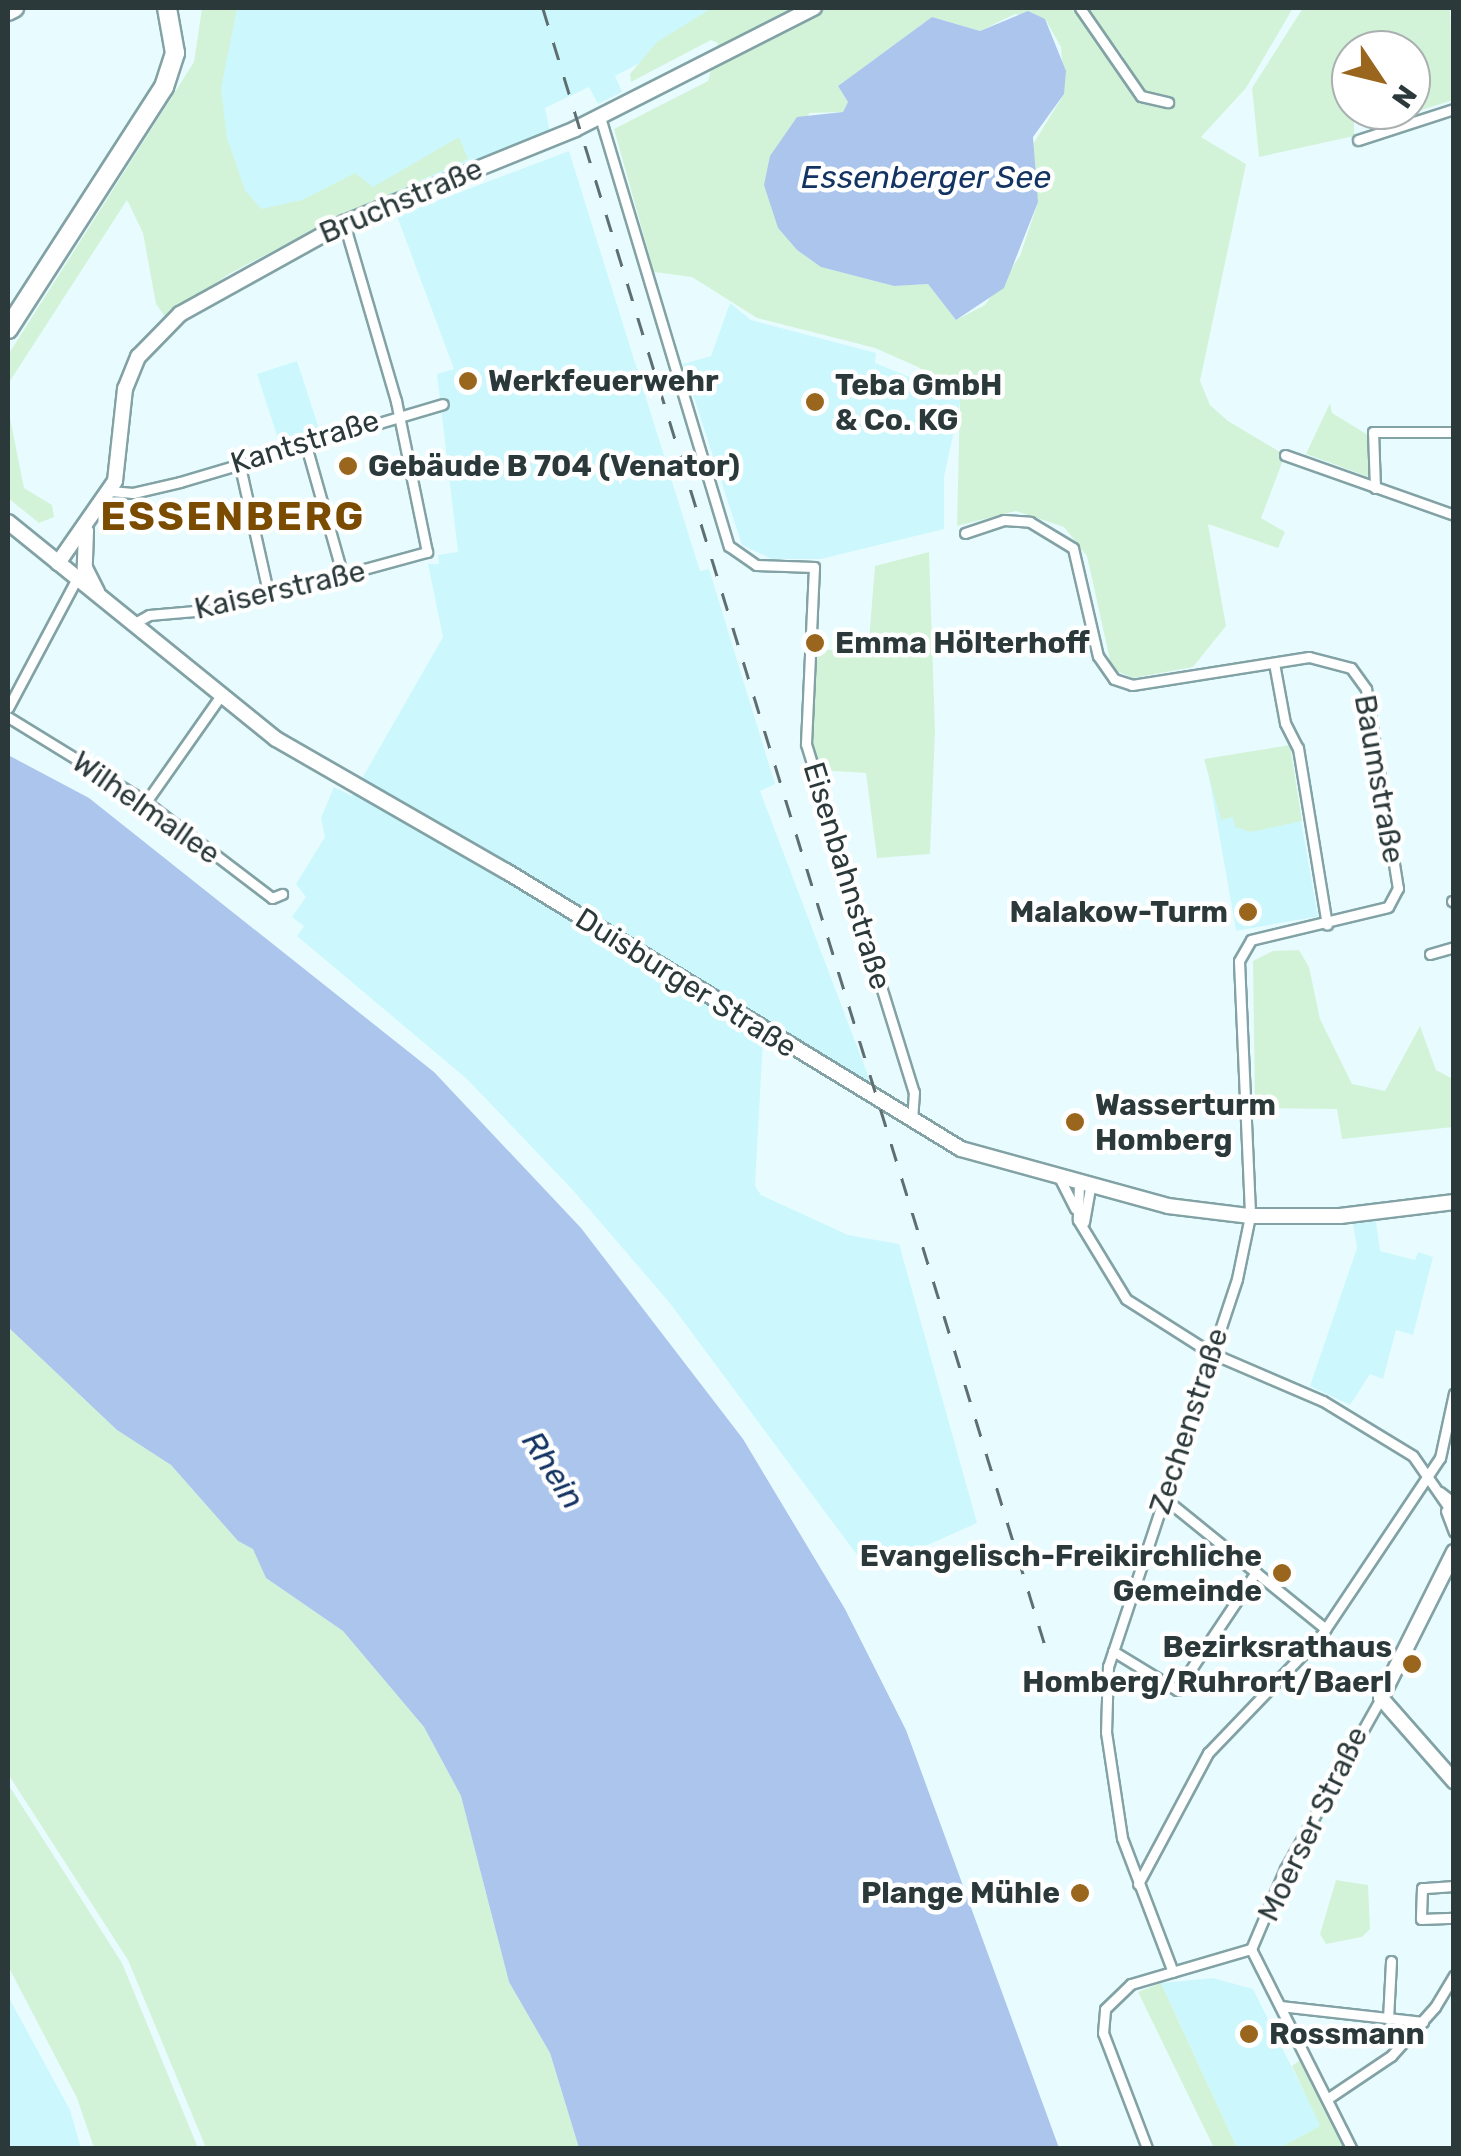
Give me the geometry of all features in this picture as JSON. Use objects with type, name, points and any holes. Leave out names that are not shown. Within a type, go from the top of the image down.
[{"type":"highway","points":[[8,11],[14,8]]},
{"type":"highway","points":[[8,329],[164,87],[175,53],[167,8]]},
{"type":"main road","name":"Bruchstraße","points":[[108,495],[125,389],[145,346],[220,287],[344,222],[600,117],[814,8]]},
{"type":"main road","points":[[58,563],[108,495]]},
{"type":"main road","name":"Duisburger Straße","points":[[8,522],[219,698],[338,778],[506,871],[912,1121],[984,1159],[1085,1186],[1250,1216],[1340,1216],[1454,1202]]},
{"type":"main road","points":[[86,527],[85,568],[99,597]]},
{"type":"main road","name":"Moerser Straße","points":[[1380,1698],[1453,1555]]},
{"type":"main road","points":[[1380,1698],[1454,1781]]},
{"type":"street","points":[[1080,8],[1142,96],[1168,102]]},
{"type":"street","points":[[1358,140],[1454,109]]},
{"type":"street","name":"Eisenbahnstraße","points":[[600,117],[729,546],[756,566],[814,566],[806,744],[914,1092],[912,1121]]},
{"type":"street","points":[[344,222],[399,413]]},
{"type":"street","name":"Kantstraße","points":[[108,495],[134,494],[399,413],[443,404]]},
{"type":"street","name":"Kaiserstraße","points":[[131,625],[149,616],[269,596],[427,552],[399,413]]},
{"type":"street","points":[[1376,488],[1373,432],[1454,432]]},
{"type":"street","points":[[305,442],[343,576]]},
{"type":"street","points":[[1285,455],[1454,514]]},
{"type":"street","points":[[239,462],[269,596]]},
{"type":"street","name":"Baumstraße","points":[[964,534],[1004,520],[1030,522],[1073,548],[1098,656],[1114,680],[1132,685],[1308,657],[1351,668],[1366,689],[1396,899],[1388,907],[1251,940],[1239,961],[1250,1216]]},
{"type":"street","points":[[8,708],[77,578]]},
{"type":"street","points":[[1274,662],[1285,724],[1298,748],[1327,924]]},
{"type":"street","points":[[146,802],[219,698]]},
{"type":"street","name":"Wilhelmallee","points":[[8,717],[146,802],[272,898],[282,894]]},
{"type":"street","points":[[1430,954],[1454,947]]},
{"type":"street","points":[[1060,1179],[1084,1230],[1126,1298],[1211,1352],[1324,1401],[1413,1456],[1430,1474],[1451,1510],[1454,1532]]},
{"type":"street","points":[[1075,1208],[1085,1186]]},
{"type":"street","points":[[1084,1230],[1085,1186]]},
{"type":"street","name":"Zechenstraße","points":[[1173,1972],[1122,1838],[1106,1732],[1113,1651],[1211,1352],[1250,1216]]},
{"type":"street","points":[[1138,1884],[1208,1753],[1326,1628],[1430,1474],[1440,1458],[1454,1393]]},
{"type":"street","points":[[1164,1498],[1326,1628]]},
{"type":"street","points":[[1113,1651],[1177,1690],[1256,1572]]},
{"type":"street","name":"Moerser Straße","points":[[1147,2148],[1102,2019],[1118,1991],[1148,1978],[1251,1949],[1285,1869],[1380,1698]]},
{"type":"street","points":[[1454,1886],[1422,1888],[1422,1918],[1454,1918]]},
{"type":"street","points":[[1251,1949],[1351,2148]]},
{"type":"street","points":[[1388,2019],[1390,1961]]},
{"type":"street","points":[[1327,2100],[1365,2078],[1422,2022],[1454,1975]]},
{"type":"street","points":[[1280,2006],[1422,2022]]},
{"type":"shaded area","points":[[211,8],[745,8],[615,76],[622,92],[598,104],[589,87],[545,108],[550,132],[341,215],[245,261],[192,98]]},
{"type":"shaded area","points":[[569,151],[700,571],[709,569],[775,784],[760,791],[872,1086],[764,1021],[755,1186],[761,1195],[848,1235],[899,1244],[977,1523],[869,1571],[669,1302],[571,1188],[467,1079],[297,936],[304,926],[292,917],[306,897],[296,884],[325,837],[321,818],[334,787],[352,796],[443,637],[428,564],[439,564],[438,555],[458,552],[437,374],[454,369],[397,216]]},
{"type":"shaded area","points":[[730,303],[751,320],[876,353],[875,363],[961,398],[944,477],[944,529],[821,559],[772,559],[742,545],[683,364],[711,356]]},
{"type":"shaded area","points":[[297,361],[320,430],[280,443],[257,374]]},
{"type":"shaded area","points":[[1288,747],[1318,916],[1236,931],[1206,761]]},
{"type":"shaded area","points":[[1376,1221],[1380,1251],[1415,1260],[1418,1252],[1433,1257],[1413,1335],[1396,1330],[1383,1379],[1370,1374],[1350,1405],[1310,1386],[1357,1248],[1353,1224]]},
{"type":"shaded area","points":[[1213,1978],[1253,1989],[1321,2126],[1279,2148],[1237,2148],[1161,1983]]},
{"type":"shaded area","points":[[8,1996],[70,2110],[81,2148],[8,2148]]},
{"type":"green space","points":[[202,8],[237,8],[221,89],[227,138],[245,190],[261,209],[302,200],[355,173],[373,187],[459,137],[468,159],[336,218],[229,274],[166,318],[156,304],[143,233],[127,200],[8,384],[8,355],[194,62]]},
{"type":"green space","points":[[712,8],[1073,8],[1114,64],[1124,57],[1086,8],[1293,8],[1246,88],[1201,137],[1246,164],[1200,381],[1210,405],[1228,421],[1285,455],[1261,518],[1285,532],[1278,548],[1208,524],[1226,626],[1193,667],[1133,678],[1112,669],[1087,556],[1064,527],[1016,511],[957,526],[960,398],[918,367],[875,348],[757,318],[692,277],[654,272],[614,129],[708,81],[718,43],[711,40],[631,82],[630,74],[657,42]],"holes":[[[1015,14],[1045,19],[1061,47],[1064,94],[1030,149],[1038,202],[1020,256],[985,305],[956,320],[928,284],[894,286],[822,267],[797,250],[778,228],[809,113],[843,112],[848,102],[838,86],[932,17],[980,31]]]},
{"type":"green space","points":[[1303,8],[1450,8],[1453,100],[1431,107],[1431,30],[1331,30],[1331,130],[1354,130],[1354,136],[1259,157],[1252,88]]},
{"type":"green space","points":[[1330,403],[1332,413],[1368,435],[1372,478],[1306,454]]},
{"type":"green space","points":[[8,408],[24,488],[52,505],[54,517],[39,523],[8,498]]},
{"type":"green space","points":[[929,552],[935,731],[930,854],[877,858],[866,773],[819,770],[810,742],[818,649],[868,653],[875,566]]},
{"type":"green space","points":[[1290,745],[1302,821],[1251,832],[1235,827],[1233,817],[1221,820],[1204,759]]},
{"type":"green space","points":[[1299,950],[1309,967],[1320,1019],[1352,1084],[1385,1091],[1420,1026],[1436,1070],[1453,1079],[1453,1127],[1342,1139],[1337,1109],[1255,1108],[1253,961],[1273,951]]},
{"type":"green space","points":[[8,1327],[117,1430],[171,1465],[238,1541],[254,1549],[266,1578],[343,1631],[424,1727],[461,1796],[509,1982],[550,2053],[579,2148],[206,2148],[128,1960],[8,1774]]},
{"type":"green space","points":[[8,1784],[122,1963],[198,2148],[94,2148],[77,2098],[8,1966]]},
{"type":"green space","points":[[1336,1880],[1368,1885],[1370,1929],[1362,1937],[1326,1944],[1320,1934]]},
{"type":"green space","points":[[1161,1983],[1237,2148],[1214,2148],[1138,1992]]},
{"type":"green space","points":[[1303,2058],[1348,2148],[1279,2148],[1320,2126],[1292,2066]]},
{"type":"water","name":"Essenberger See","points":[[1028,11],[1045,19],[1066,71],[1064,94],[1033,137],[1038,202],[1004,288],[956,320],[928,284],[894,286],[821,267],[797,250],[778,228],[764,185],[770,156],[797,117],[843,112],[848,102],[838,86],[932,17],[980,31]]},
{"type":"water","name":"Rhein","points":[[8,755],[89,798],[434,1072],[581,1228],[743,1439],[845,1609],[906,1730],[1059,2148],[579,2148],[550,2053],[509,1982],[461,1796],[424,1727],[343,1631],[266,1578],[253,1549],[238,1541],[171,1465],[117,1430],[8,1327]]},
{"type":"railway","points":[[543,8],[1045,1645]]},
{"type":"place","name":"Werkfeuerwehr","points":[[468,381]]},
{"type":"place","name":"Teba GmbH & Co. KG","points":[[815,402]]},
{"type":"place","name":"Gebäude B 704 (Venator)","points":[[348,466]]},
{"type":"place","name":"Emma Hölterhoff","points":[[815,643]]},
{"type":"place","name":"Malakow-Turm","points":[[1248,912]]},
{"type":"place","name":"Wasserturm Homberg","points":[[1075,1122]]},
{"type":"place","name":"Evangelisch-Freikirchliche Gemeinde","points":[[1282,1573]]},
{"type":"place","name":"Bezirksrathaus Homberg/Ruhrort/Baerl","points":[[1412,1664]]},
{"type":"place","name":"Plange Mühle","points":[[1080,1893]]},
{"type":"place","name":"Rossmann","points":[[1249,2034]]},
{"type":"district","name":"ESSENBERG","points":[[233,517]]}]
